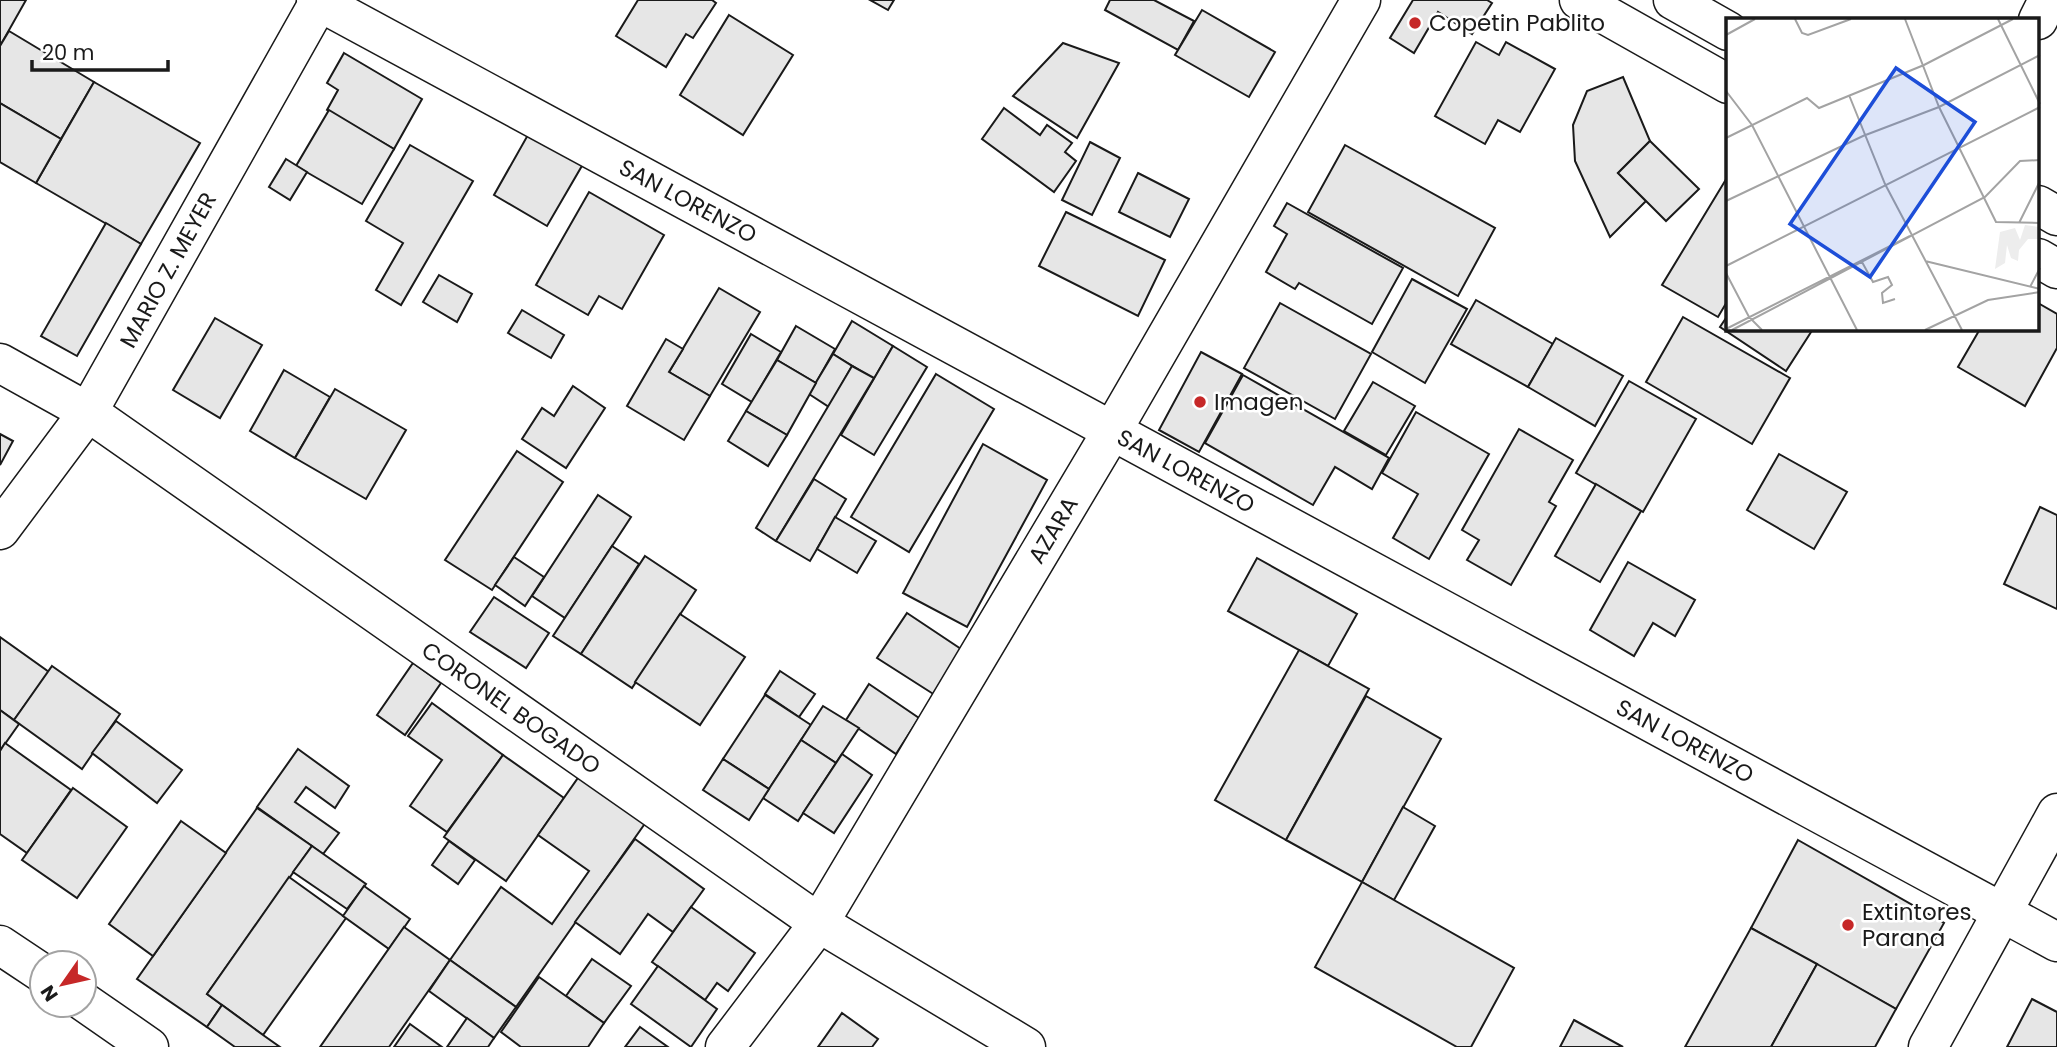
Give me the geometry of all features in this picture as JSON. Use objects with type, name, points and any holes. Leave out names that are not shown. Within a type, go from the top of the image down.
[{"type":"street","name":"AZARA","points":[[725,1047],[819,923],[1112,431],[1361,0]]},
{"type":"street","points":[[1580,0],[1726,83]]},
{"type":"street","points":[[1673,0],[1726,30]]},
{"type":"street","points":[[2039,18],[2048,0]]},
{"type":"street","name":"SAN LORENZO","points":[[319,1],[2057,942]]},
{"type":"street","name":"MARIO Z. MEYER","points":[[0,530],[88,412],[319,1]]},
{"type":"street","points":[[2039,206],[2057,216]]},
{"type":"street","points":[[2039,259],[2057,269]]},
{"type":"street","name":"CORONEL BOGADO","points":[[0,363],[88,412],[819,923],[1026,1047]]},
{"type":"street","points":[[1928,1047],[2057,813]]},
{"type":"street","points":[[0,944],[28,963]]},
{"type":"street","points":[[98,1012],[149,1047]]},
{"type":"building","points":[[0,0],[26,0],[0,46]]},
{"type":"building","points":[[638,0],[712,0],[716,3],[693,38],[686,34],[666,67],[616,36]]},
{"type":"building","points":[[870,0],[894,0],[888,10]]},
{"type":"building","points":[[1110,0],[1154,0],[1194,21],[1178,50],[1105,10]]},
{"type":"building","name":"Copetin Pablito","points":[[1413,0],[1487,0],[1492,3],[1472,34],[1438,12],[1414,53],[1390,38]]},
{"type":"building","points":[[1202,10],[1275,52],[1249,97],[1175,55]]},
{"type":"building","points":[[729,15],[793,55],[743,135],[680,95]]},
{"type":"building","points":[[9,31],[94,82],[61,139],[0,103],[0,46]]},
{"type":"building","points":[[1476,42],[1499,55],[1506,42],[1555,69],[1520,132],[1498,120],[1485,144],[1435,116]]},
{"type":"building","points":[[1063,43],[1119,63],[1077,138],[1013,96]]},
{"type":"building","points":[[344,53],[422,99],[394,149],[327,110],[338,90],[327,83]]},
{"type":"building","points":[[1623,77],[1650,141],[1618,173],[1646,201],[1610,237],[1575,161],[1573,125],[1587,91]]},
{"type":"building","points":[[94,82],[200,143],[141,244],[36,183]]},
{"type":"building","points":[[0,103],[61,139],[36,183],[0,162]]},
{"type":"building","points":[[1004,108],[1040,135],[1047,125],[1072,143],[1065,152],[1076,161],[1054,192],[982,139]]},
{"type":"building","points":[[329,110],[394,149],[362,204],[296,166]]},
{"type":"building","points":[[529,133],[583,164],[547,226],[494,195]]},
{"type":"building","points":[[1650,141],[1699,189],[1666,221],[1618,173]]},
{"type":"building","points":[[1090,142],[1120,158],[1092,215],[1062,200]]},
{"type":"building","points":[[410,145],[473,181],[401,305],[376,290],[403,243],[366,221]]},
{"type":"building","points":[[1345,145],[1495,228],[1458,296],[1308,212]]},
{"type":"building","points":[[286,159],[307,172],[290,200],[269,187]]},
{"type":"building","points":[[1138,173],[1189,199],[1170,237],[1119,212]]},
{"type":"building","points":[[1726,179],[1726,303],[1718,317],[1662,285]]},
{"type":"building","points":[[589,192],[664,235],[622,309],[599,296],[588,315],[536,285]]},
{"type":"building","points":[[1287,203],[1403,268],[1372,324],[1299,283],[1295,289],[1266,272],[1287,234],[1274,226]]},
{"type":"building","points":[[1066,212],[1165,260],[1138,316],[1039,266]]},
{"type":"building","points":[[106,223],[141,244],[77,356],[41,336]]},
{"type":"building","points":[[439,275],[472,294],[457,322],[423,302]]},
{"type":"building","points":[[1412,279],[1467,309],[1425,383],[1372,352]]},
{"type":"building","points":[[719,288],[760,312],[710,396],[669,372]]},
{"type":"building","points":[[1476,300],[1553,344],[1528,387],[1451,344]]},
{"type":"building","points":[[1280,303],[1371,354],[1335,419],[1244,368]]},
{"type":"building","points":[[2039,304],[2057,314],[2057,348],[2025,406],[1958,367],[1979,331],[2039,331]]},
{"type":"building","points":[[522,310],[564,335],[551,358],[508,333]]},
{"type":"building","points":[[1683,317],[1790,378],[1752,444],[1646,382]]},
{"type":"building","points":[[215,318],[262,345],[220,418],[173,390]]},
{"type":"building","points":[[1726,318],[1726,331],[1720,327]]},
{"type":"building","points":[[852,321],[893,346],[874,379],[833,354]]},
{"type":"building","points":[[796,326],[835,349],[816,383],[777,360]]},
{"type":"building","points":[[1726,331],[1812,331],[1786,371]]},
{"type":"building","points":[[751,334],[781,352],[752,402],[722,384]]},
{"type":"building","points":[[1556,338],[1623,376],[1595,426],[1528,387]]},
{"type":"building","points":[[666,339],[683,349],[669,372],[710,396],[684,440],[627,406]]},
{"type":"building","points":[[893,346],[927,367],[874,455],[841,435]]},
{"type":"building","name":"Imagen","points":[[1201,352],[1242,374],[1199,452],[1159,430]]},
{"type":"building","points":[[833,354],[852,366],[829,407],[809,394]]},
{"type":"building","points":[[777,360],[816,383],[787,435],[746,411]]},
{"type":"building","points":[[852,366],[874,378],[776,541],[756,528]]},
{"type":"building","points":[[284,370],[330,397],[295,458],[250,431]]},
{"type":"building","points":[[936,374],[994,409],[909,552],[851,517]]},
{"type":"building","points":[[1243,375],[1389,458],[1372,489],[1335,467],[1313,505],[1205,443]]},
{"type":"building","points":[[1629,381],[1696,419],[1643,512],[1576,473]]},
{"type":"building","points":[[1373,382],[1415,406],[1386,455],[1344,431]]},
{"type":"building","points":[[573,386],[605,408],[566,468],[522,439],[542,408],[554,416]]},
{"type":"building","points":[[335,389],[406,430],[366,499],[295,458]]},
{"type":"building","points":[[746,411],[787,435],[768,466],[728,441]]},
{"type":"building","points":[[1416,412],[1489,454],[1429,559],[1393,538],[1418,494],[1382,473]]},
{"type":"building","points":[[1519,429],[1573,460],[1549,502],[1556,506],[1511,585],[1467,560],[1479,540],[1462,530]]},
{"type":"building","points":[[0,434],[13,441],[0,465]]},
{"type":"building","points":[[983,444],[1047,480],[967,627],[903,593]]},
{"type":"building","points":[[517,451],[563,482],[492,590],[445,560]]},
{"type":"building","points":[[1779,454],[1847,492],[1814,549],[1747,510]]},
{"type":"building","points":[[814,479],[846,499],[810,561],[776,541]]},
{"type":"building","points":[[1596,484],[1641,511],[1600,582],[1555,556]]},
{"type":"building","points":[[598,495],[631,517],[565,618],[532,596]]},
{"type":"building","points":[[2040,507],[2057,515],[2057,609],[2004,584]]},
{"type":"building","points":[[835,517],[876,541],[857,573],[817,549]]},
{"type":"building","points":[[612,546],[639,564],[581,654],[553,636]]},
{"type":"building","points":[[645,556],[696,590],[632,688],[581,654]]},
{"type":"building","points":[[514,557],[544,577],[525,606],[495,585]]},
{"type":"building","points":[[1257,558],[1357,614],[1328,666],[1228,611]]},
{"type":"building","points":[[1628,562],[1695,600],[1675,636],[1653,623],[1634,656],[1590,630]]},
{"type":"building","points":[[494,597],[549,633],[526,668],[470,632]]},
{"type":"building","points":[[907,613],[967,653],[938,697],[877,658]]},
{"type":"building","points":[[680,614],[745,657],[700,725],[635,682]]},
{"type":"building","points":[[0,637],[49,672],[14,720],[0,710]]},
{"type":"building","points":[[1299,650],[1369,689],[1286,840],[1215,800]]},
{"type":"building","points":[[413,663],[441,683],[405,735],[377,715]]},
{"type":"building","points":[[52,666],[120,714],[82,769],[14,720]]},
{"type":"building","points":[[780,671],[815,694],[799,717],[765,694]]},
{"type":"building","points":[[869,684],[919,718],[896,754],[846,720]]},
{"type":"building","points":[[765,695],[811,725],[769,789],[723,759]]},
{"type":"building","points":[[1366,696],[1441,739],[1362,882],[1286,840]]},
{"type":"building","points":[[432,703],[503,755],[447,832],[410,806],[442,760],[408,736]]},
{"type":"building","points":[[823,706],[859,728],[836,763],[801,740]]},
{"type":"building","points":[[0,710],[19,724],[0,751]]},
{"type":"building","points":[[116,721],[182,770],[157,803],[92,753]]},
{"type":"building","points":[[801,740],[836,763],[798,821],[763,798]]},
{"type":"building","points":[[5,743],[71,790],[27,853],[0,834],[0,751]]},
{"type":"building","points":[[298,749],[349,786],[335,808],[306,787],[295,802],[339,833],[323,854],[257,807]]},
{"type":"building","points":[[842,754],[872,775],[834,833],[803,813]]},
{"type":"building","points":[[503,755],[564,798],[506,881],[444,837]]},
{"type":"building","points":[[723,759],[769,789],[749,820],[703,790]]},
{"type":"building","points":[[580,775],[646,822],[516,1007],[450,960],[501,887],[552,924],[589,871],[538,835]]},
{"type":"building","points":[[73,788],[127,827],[77,898],[22,860]]},
{"type":"building","points":[[1403,807],[1435,826],[1394,900],[1362,882]]},
{"type":"building","points":[[257,808],[312,846],[207,994],[222,1005],[207,1027],[137,979]]},
{"type":"building","points":[[181,821],[226,853],[153,956],[109,924]]},
{"type":"building","points":[[635,839],[704,889],[673,932],[648,914],[620,954],[575,922]]},
{"type":"building","name":"Extintores Parana","points":[[1798,840],[1944,923],[1896,1009],[1751,928]]},
{"type":"building","points":[[449,841],[475,860],[458,884],[432,865]]},
{"type":"building","points":[[312,846],[366,884],[347,909],[293,872]]},
{"type":"building","points":[[289,877],[346,918],[263,1035],[207,994]]},
{"type":"building","points":[[1362,882],[1514,968],[1471,1047],[1457,1047],[1315,967]]},
{"type":"building","points":[[364,886],[410,919],[389,949],[343,916]]},
{"type":"building","points":[[691,907],[755,953],[728,991],[717,983],[705,1000],[652,962]]},
{"type":"building","points":[[404,927],[450,960],[389,1047],[320,1047]]},
{"type":"building","points":[[1751,928],[1817,964],[1771,1047],[1685,1047]]},
{"type":"building","points":[[592,959],[631,986],[604,1023],[566,996]]},
{"type":"building","points":[[450,960],[516,1007],[494,1038],[429,991]]},
{"type":"building","points":[[1817,964],[1896,1009],[1875,1047],[1771,1047]]},
{"type":"building","points":[[658,966],[717,1009],[691,1047],[631,1004]]},
{"type":"building","points":[[539,977],[604,1023],[588,1047],[521,1047],[501,1032]]},
{"type":"building","points":[[2032,999],[2057,1012],[2057,1047],[2007,1047]]},
{"type":"building","points":[[222,1005],[280,1047],[235,1047],[207,1027]]},
{"type":"building","points":[[842,1013],[878,1039],[872,1047],[818,1047]]},
{"type":"building","points":[[467,1018],[494,1038],[488,1047],[447,1047]]},
{"type":"building","points":[[1574,1020],[1623,1047],[1560,1047]]},
{"type":"building","points":[[410,1024],[442,1047],[394,1047]]},
{"type":"building","points":[[640,1027],[668,1047],[625,1047]]},
{"type":"place","name":"Copetin Pablito","points":[[1415,23]]},
{"type":"place","name":"Imagen","points":[[1200,402]]},
{"type":"place","name":"Extintores Parana","points":[[1848,925]]}]
